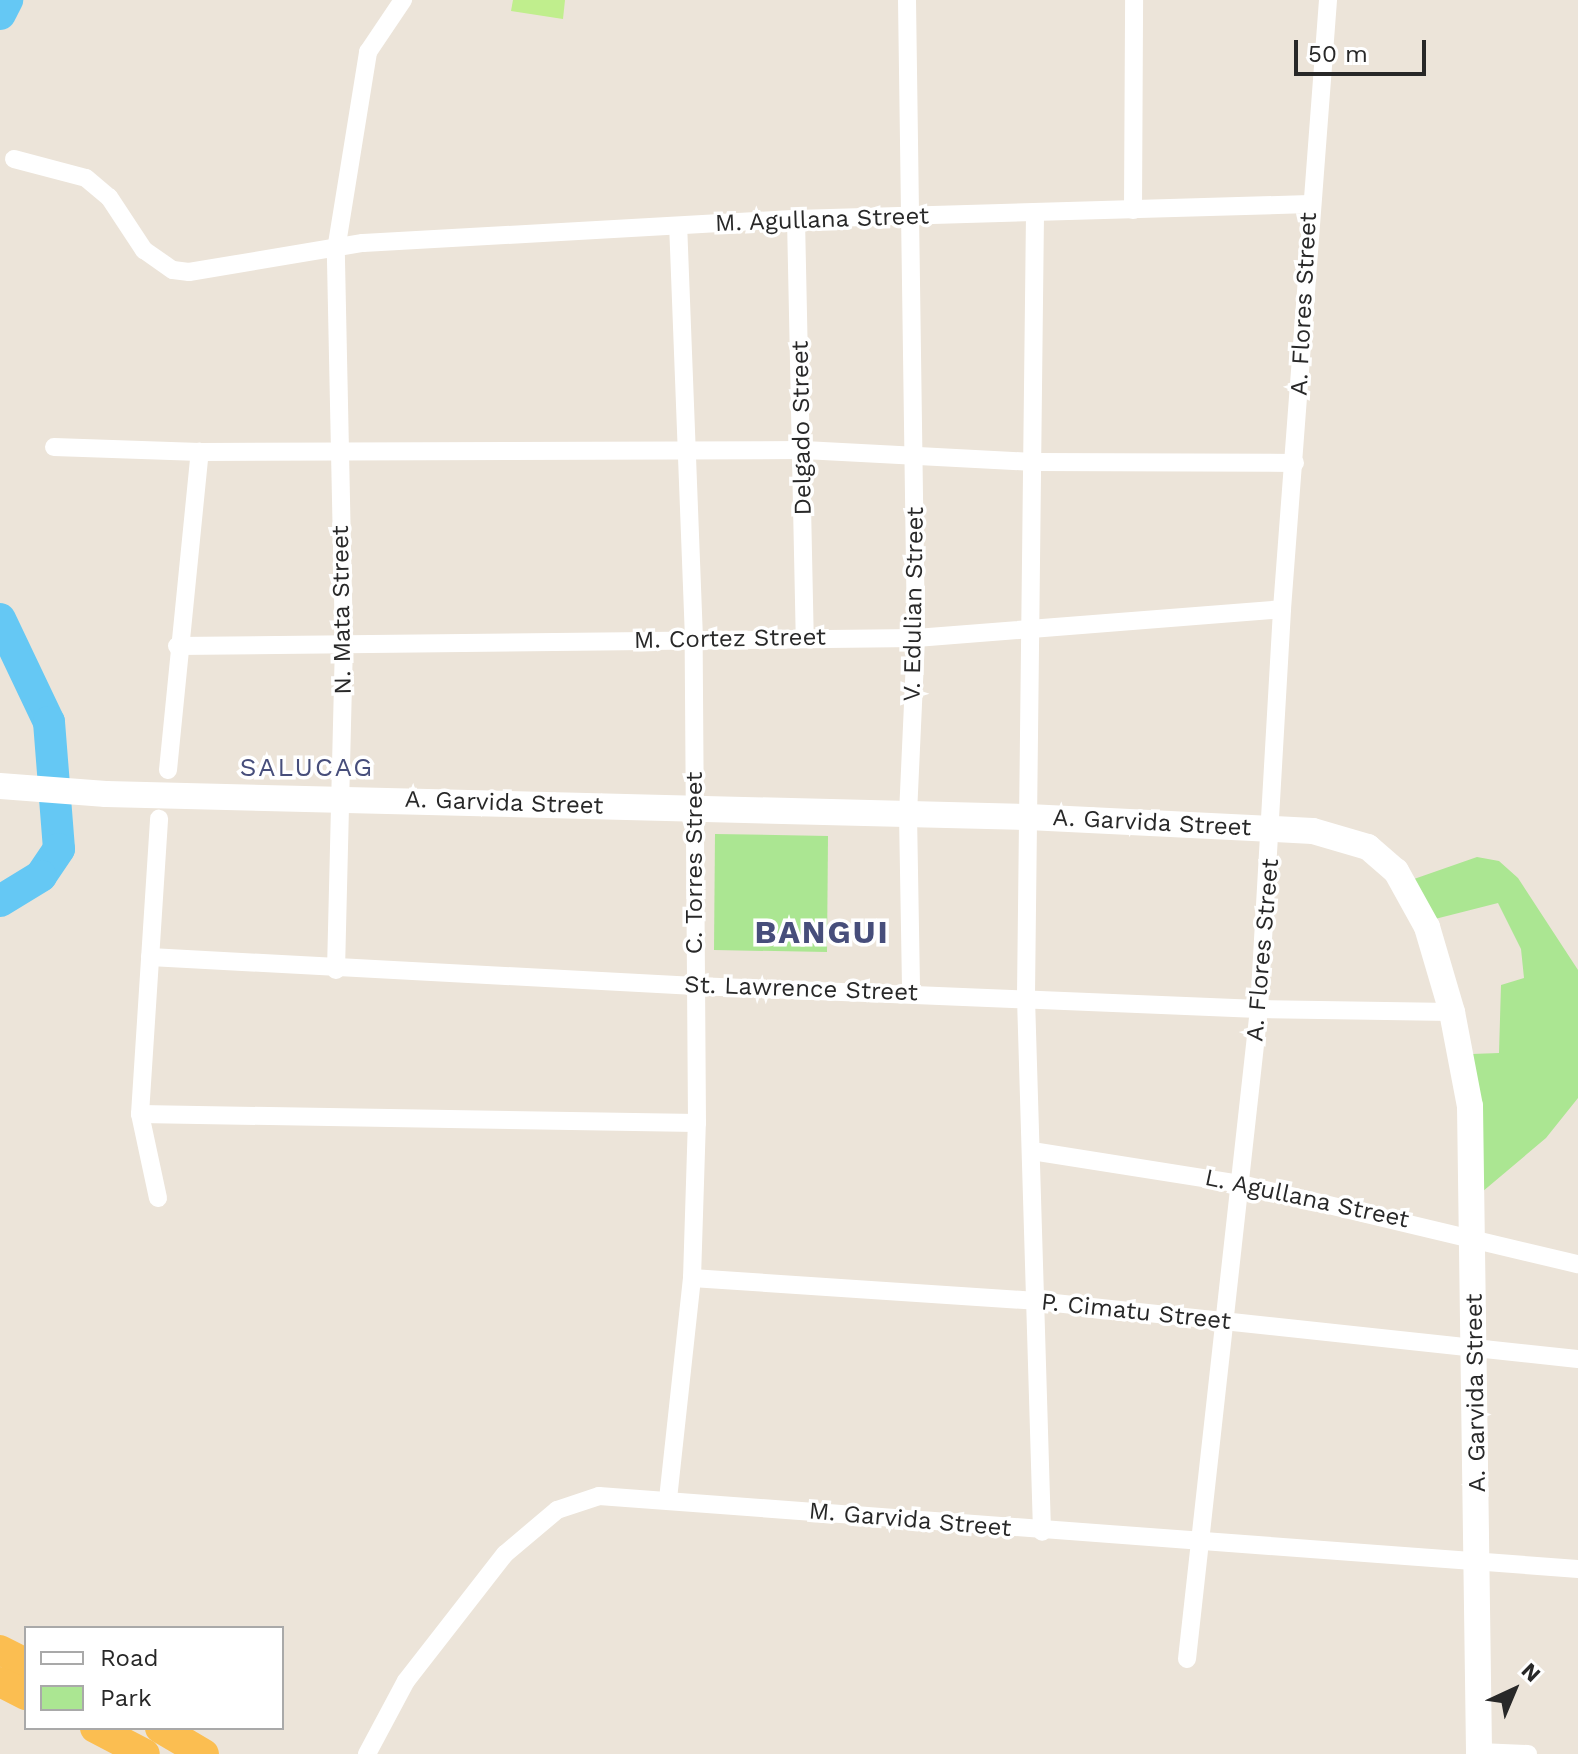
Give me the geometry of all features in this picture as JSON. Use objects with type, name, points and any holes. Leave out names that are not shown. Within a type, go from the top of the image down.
[{"type":"highway","points":[[0,1650],[24,1662]]},
{"type":"highway","points":[[0,1682],[24,1694]]},
{"type":"highway","points":[[99,1730],[145,1754]]},
{"type":"highway","points":[[163,1730],[204,1754]]},
{"type":"main road","name":"A. Garvida Street","points":[[0,786],[106,794],[1028,817],[1273,829],[1351,839],[1396,871],[1427,927],[1452,1012],[1470,1106],[1479,1753]]},
{"type":"street","name":"N. Mata Street","points":[[336,970],[344,643],[336,250],[368,52],[403,0]]},
{"type":"street","name":"V. Edulian Street","points":[[907,0],[914,216],[916,638],[908,814],[911,991]]},
{"type":"street","points":[[1133,210],[1134,0]]},
{"type":"street","name":"A. Flores Street","points":[[1187,1659],[1259,1009],[1273,829],[1282,609],[1295,463],[1310,204],[1328,0]]},
{"type":"street","name":"M. Agullana Street","points":[[14,159],[86,178],[109,197],[144,250],[173,270],[189,272],[336,250],[363,243],[796,219],[1310,204]]},
{"type":"street","points":[[1035,214],[1026,998],[1042,1532]]},
{"type":"street","name":"Delgado Street","points":[[796,219],[804,450],[805,638]]},
{"type":"street","name":"C. Torres Street","points":[[668,1499],[692,1278],[697,1123],[694,639],[678,226]]},
{"type":"street","points":[[54,447],[200,452],[338,449],[804,450],[1033,462],[1295,463]]},
{"type":"street","points":[[168,770],[177,646],[200,452]]},
{"type":"street","name":"M. Cortez Street","points":[[177,646],[916,638],[1030,632],[1282,609]]},
{"type":"street","points":[[158,1198],[140,1114],[159,819]]},
{"type":"street","name":"St. Lawrence Street","points":[[150,957],[336,970],[695,986],[911,991],[1259,1009],[1452,1012]]},
{"type":"street","points":[[140,1114],[697,1123]]},
{"type":"street","name":"L. Agullana Street","points":[[1032,1151],[1241,1184],[1474,1235],[1521,1253],[1578,1264]]},
{"type":"street","name":"P. Cimatu Street","points":[[692,1278],[1036,1301],[1578,1359]]},
{"type":"street","name":"M. Garvida Street","points":[[367,1754],[393,1700],[471,1593],[543,1521],[575,1502],[599,1496],[668,1499],[1042,1532],[1578,1569]]},
{"type":"street","points":[[1479,1753],[1528,1754]]},
{"type":"green space","points":[[513,0],[565,0],[563,19],[511,11]]},
{"type":"green space","points":[[715,834],[828,836],[827,952],[714,950]]},
{"type":"green space","points":[[1477,857],[1499,861],[1518,878],[1578,970],[1578,1098],[1546,1138],[1482,1192],[1472,1054],[1499,1053],[1501,985],[1524,978],[1521,949],[1498,903],[1435,919],[1414,879]]},
{"type":"waterway","points":[[0,14],[7,0]]},
{"type":"waterway","points":[[0,619],[49,722],[59,849],[41,876],[0,901]]},
{"type":"district","name":"SALUCAG","points":[[307,768]]},
{"type":"district","name":"BANGUI","points":[[822,932]]}]
